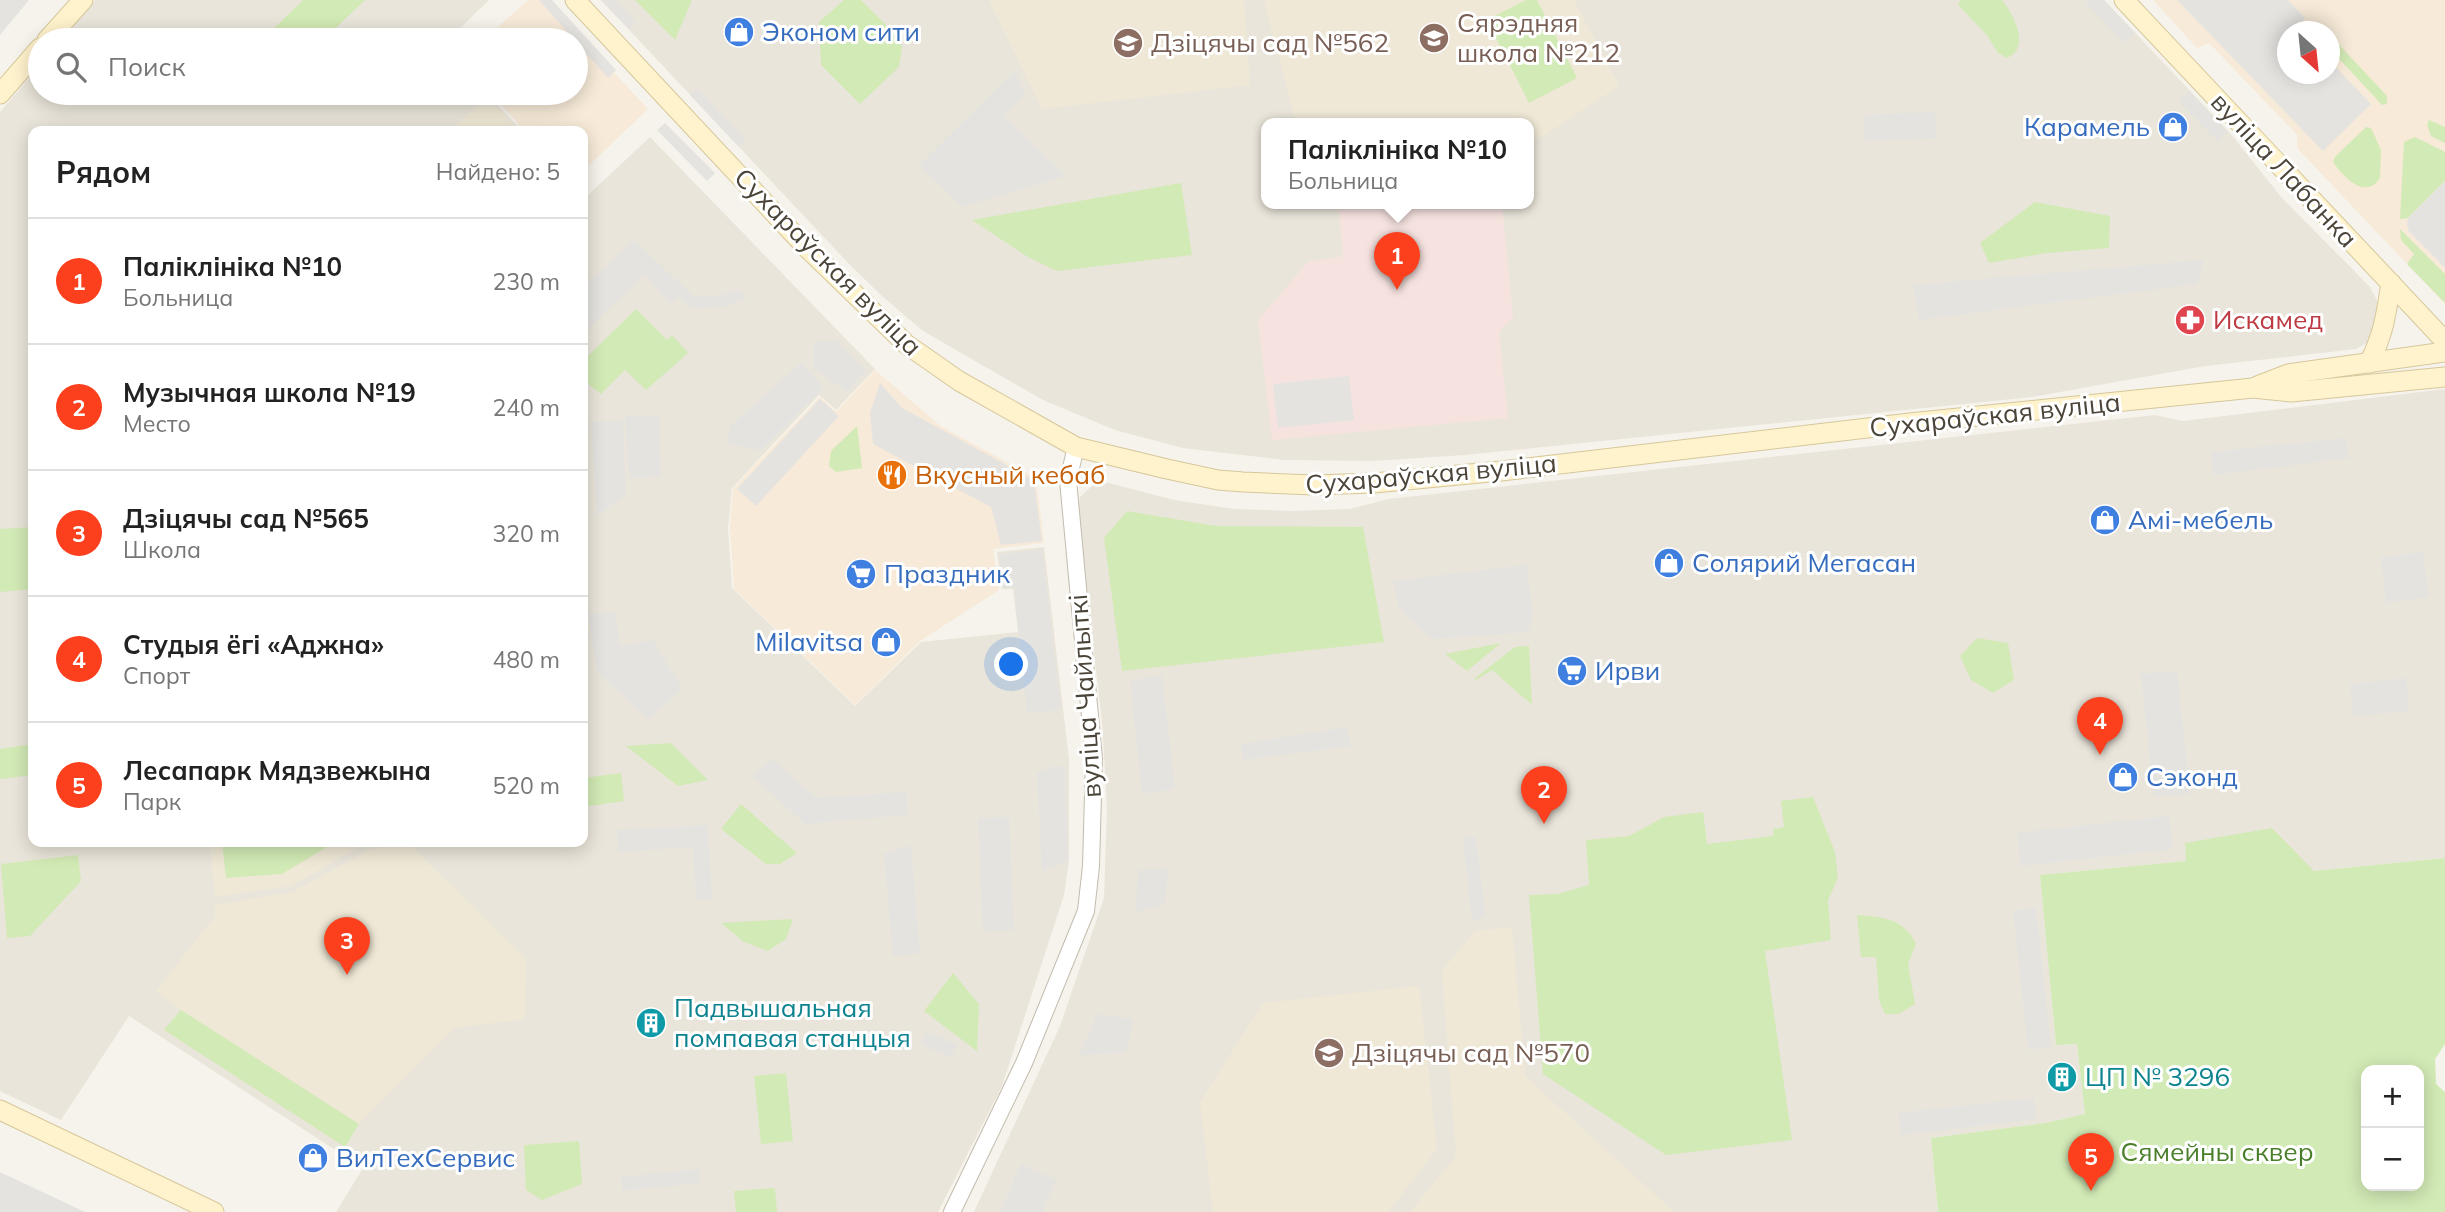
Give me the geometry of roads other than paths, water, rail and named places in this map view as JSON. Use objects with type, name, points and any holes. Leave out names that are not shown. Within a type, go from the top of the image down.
[{"type":"main road","points":[[58,28],[83,0]]},
{"type":"main road","name":"Сухараўская вуліца","points":[[575,0],[804,245],[906,344],[959,381],[1076,447],[1218,480],[1314,485],[1374,483],[1501,471],[1936,420],[2253,388],[2291,392],[2445,377]]},
{"type":"main road","name":"вуліца Лабанка","points":[[2123,0],[2445,341]]},
{"type":"main road","points":[[0,94],[28,62]]},
{"type":"main road","points":[[2369,363],[2381,339],[2386,320],[2390,283]]},
{"type":"main road","name":"Сухараўская вуліца","points":[[2253,388],[2288,374],[2445,352]]},
{"type":"main road","points":[[0,1110],[214,1212]]},
{"type":"street","name":"вуліца Чайлыткі","points":[[952,1212],[1024,1063],[1086,911],[1091,866],[1094,759],[1068,480],[1076,447]]},
{"type":"place","name":"Эконом сити","points":[[739,32]]},
{"type":"place","name":"Сярэдняя школа №212","points":[[1434,38]]},
{"type":"place","name":"Дзіцячы сад №562","points":[[1128,43]]},
{"type":"place","name":"Карамель","points":[[2173,127]]},
{"type":"place","name":"Паліклініка №10","points":[[1397,290]]},
{"type":"place","name":"Искамед","points":[[2190,320]]},
{"type":"place","name":"Вкусный кебаб","points":[[892,475]]},
{"type":"place","name":"Амі-мебель","points":[[2105,520]]},
{"type":"place","name":"Солярий Мегасан","points":[[1669,563]]},
{"type":"place","name":"Праздник","points":[[861,574]]},
{"type":"place","name":"Milavitsa","points":[[886,642]]},
{"type":"place","name":"Ирви","points":[[1572,671]]},
{"type":"place","name":"Студыя ёгі «Аджна»","points":[[2100,755]]},
{"type":"place","name":"Сэконд","points":[[2123,777]]},
{"type":"place","name":"Музычная школа №19","points":[[1544,824]]},
{"type":"place","name":"Дзіцячы сад №565","points":[[347,975]]},
{"type":"place","name":"Падвышальная помпавая станцыя","points":[[651,1023]]},
{"type":"place","name":"Дзіцячы сад №570","points":[[1329,1053]]},
{"type":"place","name":"ЦП № 3296","points":[[2062,1077]]},
{"type":"place","name":"ВилТехСервис","points":[[313,1158]]},
{"type":"place","name":"Лесапарк Мядзвежына","points":[[2091,1191]]},
{"type":"park label","name":"Сямейны сквер","points":[[2217,1152]]}]
